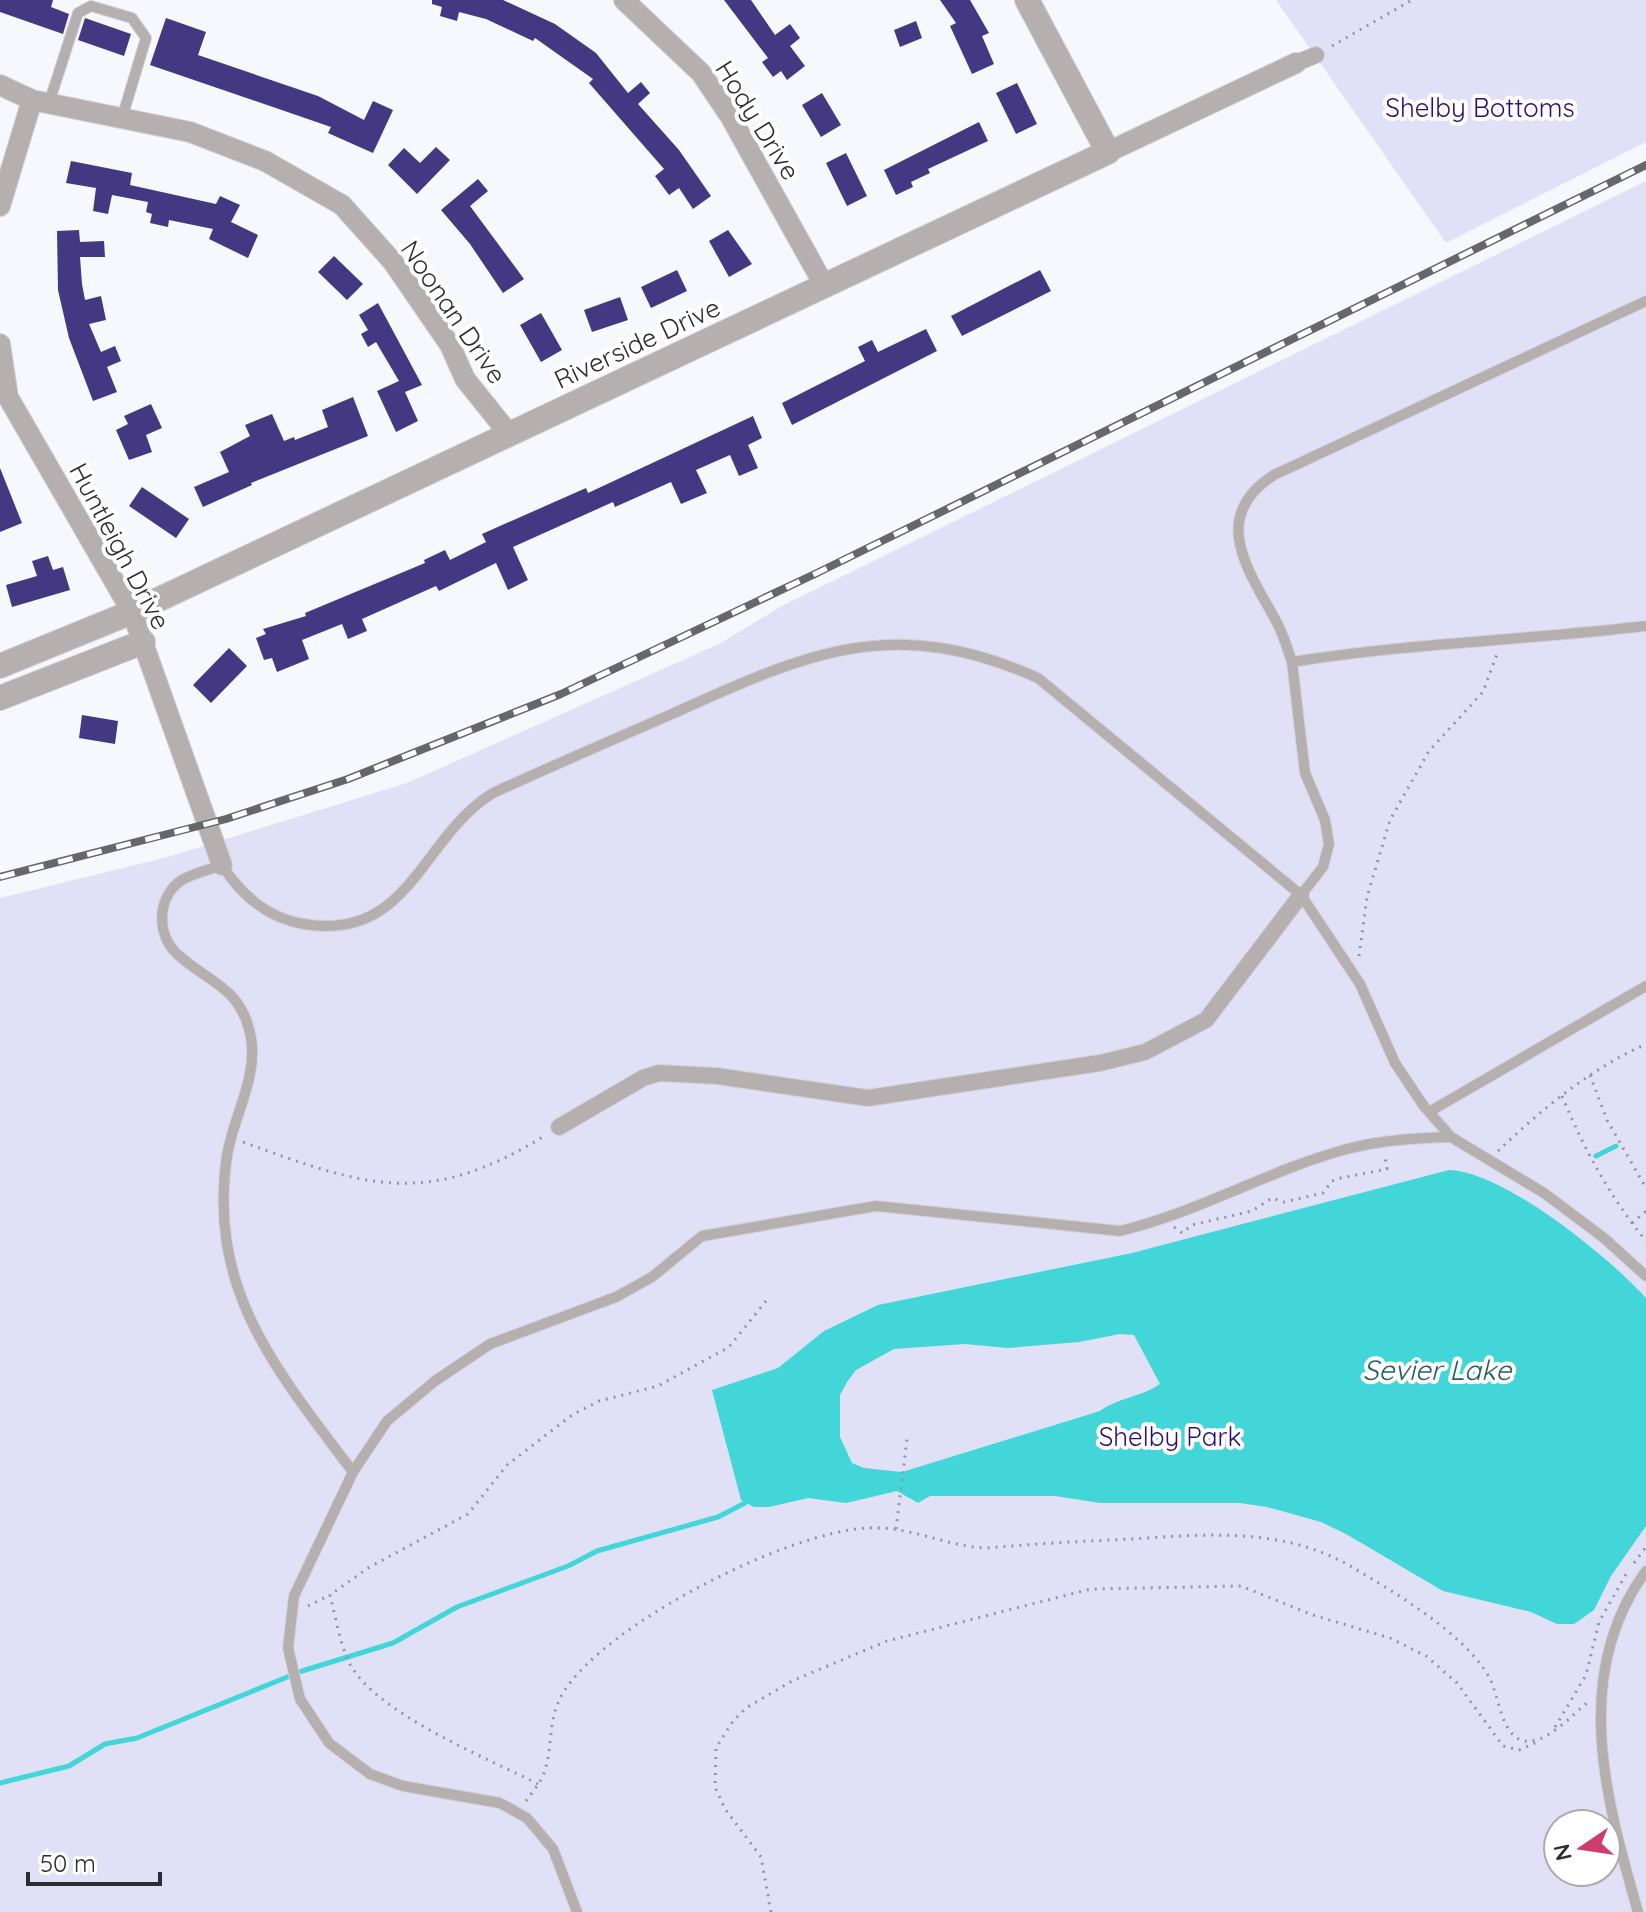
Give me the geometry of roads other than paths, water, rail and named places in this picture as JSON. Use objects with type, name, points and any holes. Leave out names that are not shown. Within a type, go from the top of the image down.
[{"type":"street","name":"Hody Drive","points":[[624,0],[701,73],[730,116],[824,285]]},
{"type":"street","points":[[1027,0],[1108,152]]},
{"type":"street","points":[[1296,63],[1316,55]]},
{"type":"street","name":"Riverside Drive","points":[[0,666],[132,612],[1296,63]]},
{"type":"street","name":"Noonan Drive","points":[[0,85],[40,101],[190,132],[265,161],[342,205],[393,262],[450,345],[465,379],[510,435]]},
{"type":"street","points":[[0,206],[40,101]]},
{"type":"street","name":"Huntleigh Drive","points":[[0,344],[8,397],[132,612],[222,865]]},
{"type":"street","points":[[0,698],[143,642]]},
{"type":"street","points":[[559,1127],[643,1078],[659,1073],[717,1076],[868,1098],[1100,1063],[1145,1052],[1206,1020],[1301,895]]},
{"type":"lane","points":[[40,101],[78,13],[91,6],[132,18],[146,38],[122,118]]},
{"type":"lane","points":[[1301,895],[1323,867],[1329,844],[1325,820],[1305,773],[1292,662],[1278,624],[1244,565],[1238,541],[1243,510],[1261,484],[1274,475],[1646,301]]},
{"type":"lane","points":[[1292,662],[1385,647],[1646,626]]},
{"type":"lane","points":[[353,1472],[283,1379],[241,1303],[230,1267],[223,1218],[227,1154],[252,1062],[249,1028],[240,1006],[226,988],[174,951],[162,919],[166,897],[176,886],[222,865],[249,898],[285,919],[327,926],[354,922],[380,911],[403,895],[457,821],[493,793],[797,660],[831,650],[901,644],[972,653],[1038,678],[1301,895],[1360,984],[1395,1063],[1429,1112],[1451,1137],[1580,1220],[1646,1276]]},
{"type":"lane","points":[[1429,1112],[1646,986]]},
{"type":"lane","points":[[577,1912],[548,1840],[519,1812],[490,1801],[403,1786],[370,1774],[329,1743],[304,1707],[290,1666],[290,1613],[294,1596],[353,1472],[387,1421],[463,1361],[515,1332],[616,1297],[652,1277],[702,1236],[876,1206],[1120,1231],[1193,1209],[1311,1161],[1383,1141],[1451,1137]]},
{"type":"lane","points":[[1638,1912],[1603,1763],[1600,1693],[1617,1624],[1646,1571]]},
{"type":"water","name":"Sevier Lake","points":[[1449,1170],[1471,1174],[1497,1185],[1525,1200],[1582,1240],[1646,1298],[1646,1526],[1611,1576],[1594,1610],[1574,1624],[1557,1624],[1531,1612],[1443,1591],[1321,1522],[1240,1503],[1100,1503],[1055,1496],[930,1496],[918,1503],[897,1491],[846,1503],[808,1498],[769,1507],[754,1507],[741,1500],[712,1390],[778,1368],[824,1331],[878,1305],[1132,1253]],"holes":[[[1120,1334],[1134,1335],[1160,1384],[1100,1411],[902,1472],[864,1468],[852,1463],[840,1437],[840,1395],[847,1382],[856,1370],[894,1349],[965,1344],[1008,1348],[1079,1342]]]},
{"type":"waterway","points":[[1596,1156],[1616,1146]]},
{"type":"waterway","points":[[0,1783],[69,1766],[105,1744],[137,1738],[302,1671],[393,1643],[457,1607],[568,1566],[597,1551],[718,1517],[745,1503]]},
{"type":"railway","points":[[0,877],[226,819],[348,779],[561,694],[817,573],[1646,165]]},
{"type":"park label","name":"Shelby Bottoms","points":[[1480,107]]},
{"type":"park label","name":"Shelby Park","points":[[1170,1436]]}]
